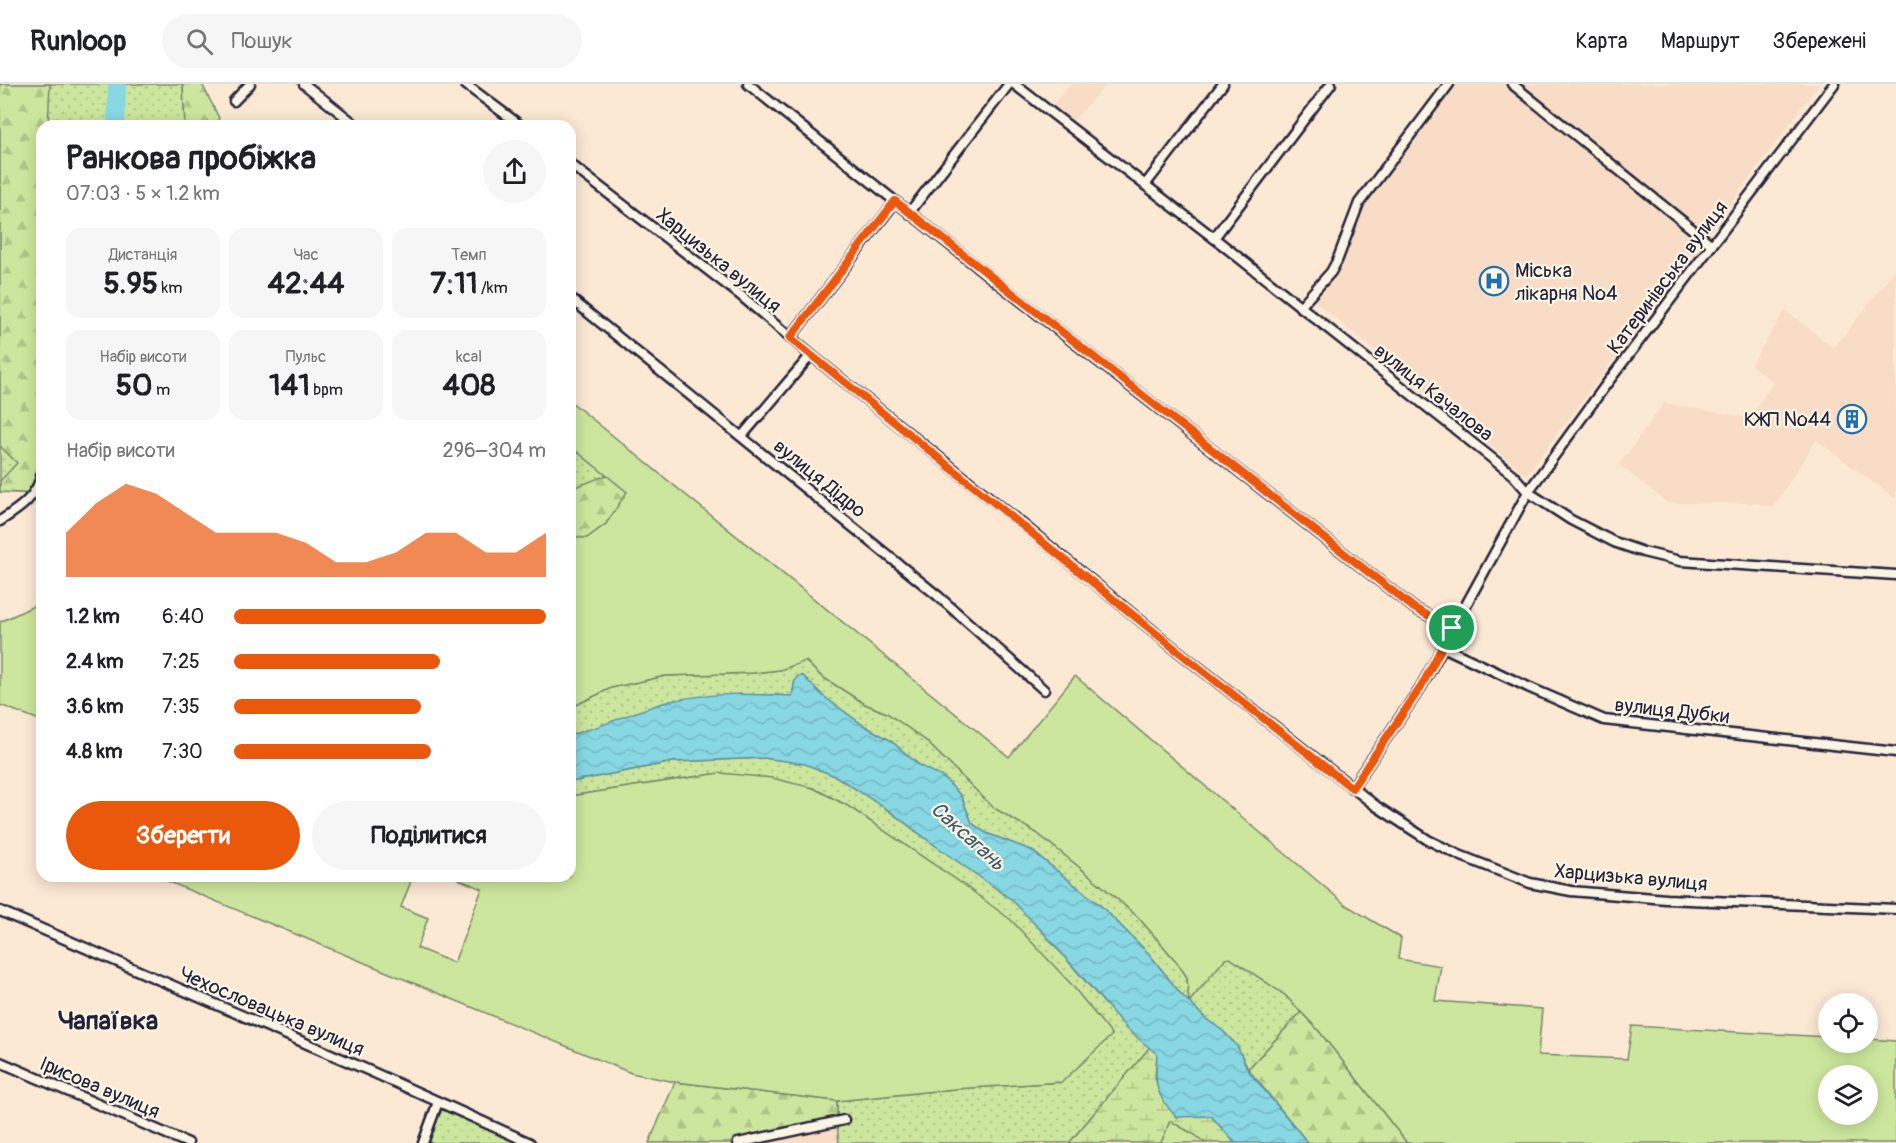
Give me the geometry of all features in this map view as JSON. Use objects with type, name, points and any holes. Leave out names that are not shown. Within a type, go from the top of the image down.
[{"type":"street","points":[[234,100],[250,84]]},
{"type":"street","points":[[304,84],[349,120]]},
{"type":"street","points":[[465,84],[513,120]]},
{"type":"street","points":[[748,84],[909,213],[1414,608],[1452,628]]},
{"type":"street","points":[[909,213],[1009,84]]},
{"type":"street","name":"вулиця Качалова","points":[[1014,84],[1214,238],[1513,475],[1528,492],[1571,520],[1614,542],[1642,552],[1680,561],[1896,575]]},
{"type":"street","points":[[1144,185],[1223,84]]},
{"type":"street","points":[[1214,238],[1331,84]]},
{"type":"street","points":[[1300,307],[1337,261],[1359,203],[1449,84]]},
{"type":"street","points":[[1512,84],[1712,244]]},
{"type":"street","name":"Катеринівська вулиця","points":[[1528,492],[1605,386],[1834,84]]},
{"type":"street","name":"Харцизька вулиця","points":[[576,169],[738,294],[1174,648],[1352,788],[1428,840],[1458,855],[1530,883],[1571,891],[1666,900],[1896,909]]},
{"type":"street","points":[[790,338],[895,201]]},
{"type":"street","name":"вулиця Дідро","points":[[576,303],[938,596],[1044,690]]},
{"type":"street","points":[[742,436],[811,355]]},
{"type":"street","points":[[0,521],[32,497],[36,491]]},
{"type":"street","points":[[1352,788],[1421,687],[1528,492]]},
{"type":"street","name":"вулиця Дубки","points":[[1443,647],[1604,720],[1896,752]]},
{"type":"street","name":"Чехословацька вулиця","points":[[0,911],[530,1143]]},
{"type":"street","name":"Ірисова вулиця","points":[[0,1062],[188,1143]]},
{"type":"street","points":[[423,1143],[438,1102]]},
{"type":"street","points":[[738,1143],[844,1120]]},
{"type":"shaded area","points":[[1071,84],[1107,84],[1068,126],[1048,110]]},
{"type":"shaded area","name":"Міська лікарня №4","points":[[1442,84],[1819,84],[1526,475],[1305,293],[1326,268],[1336,251],[1352,200]]},
{"type":"shaded area","points":[[1896,269],[1896,499],[1816,440],[1773,508],[1756,503],[1668,503],[1619,465],[1664,403],[1749,418],[1774,382],[1751,365],[1785,310],[1834,348]]},
{"type":"shaded area","points":[[837,1125],[839,1143],[738,1143]]},
{"type":"green space","points":[[0,84],[183,84],[185,120],[36,120],[36,494],[0,492]]},
{"type":"green space","points":[[0,84],[50,84],[48,120],[36,120],[36,494],[0,492],[0,481],[17,463],[0,446]]},
{"type":"green space","points":[[183,84],[202,84],[218,120],[185,120]]},
{"type":"green space","points":[[576,406],[1009,757],[1075,676],[1346,905],[1401,938],[1398,959],[1441,966],[1435,1001],[1542,1009],[1538,1055],[1627,1059],[1632,1026],[1818,1036],[1818,1053],[1878,1053],[1878,1040],[1896,1041],[1896,1143],[1407,1143],[1319,1031],[1285,995],[1230,958],[1225,959],[1189,1002],[1187,977],[1138,917],[1037,833],[994,808],[925,740],[887,713],[865,704],[821,676],[806,661],[780,670],[753,673],[665,676],[611,688],[576,705],[576,537],[587,538],[606,524],[627,492],[576,451]]},
{"type":"green space","points":[[576,451],[628,492],[576,532]]},
{"type":"green space","points":[[607,475],[628,492],[606,524],[587,538],[576,537],[576,487]]},
{"type":"green space","points":[[36,605],[36,719],[0,705],[0,622]]},
{"type":"green space","points":[[805,661],[821,676],[865,704],[887,713],[925,740],[994,808],[1037,833],[1138,917],[1187,977],[1189,1001],[1225,958],[1230,958],[1285,995],[1301,1012],[1248,1069],[1237,1046],[1179,992],[1150,955],[1101,906],[1031,850],[986,833],[972,823],[961,796],[944,778],[919,765],[890,740],[863,725],[823,696],[803,676],[795,680],[792,696],[772,695],[609,724],[576,733],[576,705],[611,688],[665,676],[780,670]]},
{"type":"green space","points":[[764,758],[794,761],[821,769],[856,788],[1013,901],[1048,937],[1114,1013],[1150,1047],[1069,1143],[839,1143],[837,1101],[955,1089],[1062,1082],[964,885],[846,805],[813,788],[720,773],[576,795],[576,781],[673,762]]},
{"type":"green space","points":[[720,773],[772,778],[813,788],[846,805],[964,885],[1011,920],[1071,984],[1112,1035],[1062,1082],[955,1089],[837,1101],[675,1082],[631,1073],[169,882],[411,882],[401,907],[428,918],[417,948],[454,963],[482,889],[465,882],[576,882],[576,795]]},
{"type":"green space","points":[[1301,1012],[1319,1031],[1407,1143],[1308,1143],[1248,1069]]},
{"type":"green space","points":[[1150,1047],[1157,1054],[1155,1078],[1164,1103],[1211,1116],[1235,1143],[1205,1143],[1170,1121],[1161,1143],[1069,1143]]},
{"type":"green space","points":[[675,1082],[837,1101],[837,1125],[738,1143],[649,1143]]},
{"type":"green space","points":[[438,1102],[530,1143],[423,1143]]},
{"type":"green space","points":[[1170,1121],[1195,1135],[1205,1143],[1161,1143]]},
{"type":"water","points":[[798,676],[803,676],[823,696],[863,725],[890,740],[919,765],[944,778],[961,796],[972,823],[986,833],[1031,850],[1101,906],[1150,955],[1179,992],[1237,1046],[1248,1070],[1308,1143],[1235,1143],[1211,1116],[1176,1117],[1163,1101],[1158,1088],[1157,1054],[1127,1029],[1052,942],[1012,900],[891,812],[837,777],[805,764],[764,758],[673,762],[576,781],[576,733],[658,704],[686,698],[732,694],[792,696]]},
{"type":"waterway","name":"Саксагань","points":[[116,120],[117,84]]},
{"type":"place","name":"Міська лікарня №4","points":[[1494,281]]},
{"type":"place","name":"КЖП №44","points":[[1852,419]]},
{"type":"district","name":"Чапаївка","points":[[108,1020]]},
{"type":"route","points":[[895,201],[1414,608],[1452,628],[1421,687],[1352,788],[1174,648],[790,338],[895,201]]}]
